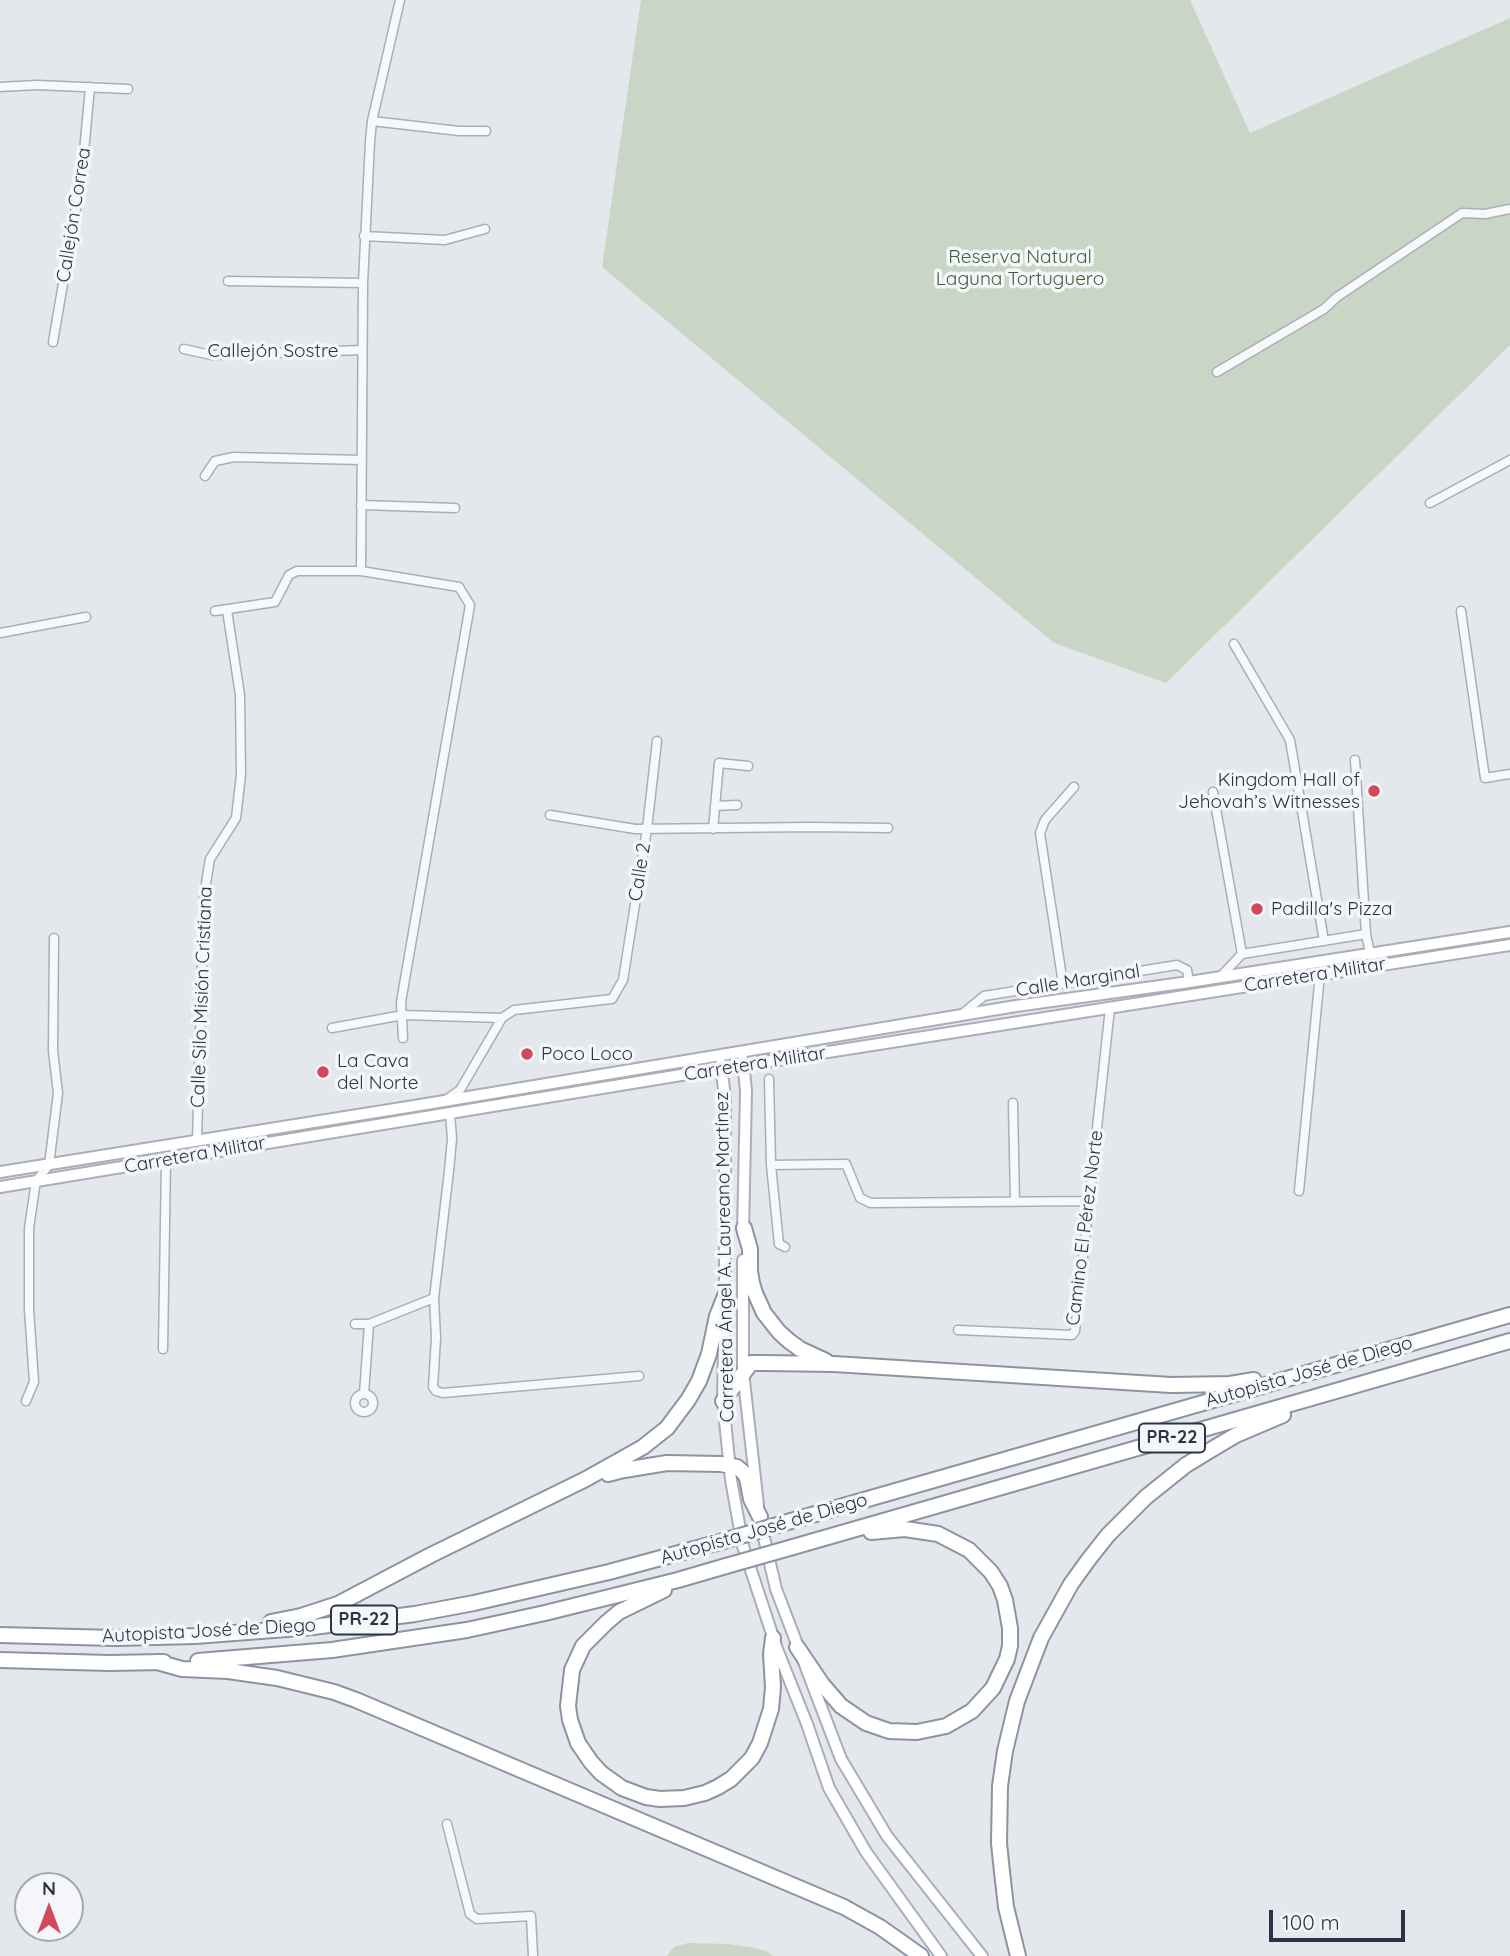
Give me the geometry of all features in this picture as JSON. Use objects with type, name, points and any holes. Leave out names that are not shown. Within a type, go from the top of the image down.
[{"type":"highway","points":[[744,1228],[750,1249],[750,1271],[755,1293],[764,1313],[789,1341],[800,1349],[834,1364]]},
{"type":"highway","points":[[173,1636],[206,1627],[275,1622],[338,1604],[586,1479],[643,1447],[667,1428],[688,1400],[705,1366],[725,1296]]},
{"type":"highway","name":"Autopista José de Diego","points":[[0,1635],[114,1638],[313,1627],[415,1614],[474,1603],[720,1542],[1510,1315]]},
{"type":"highway","name":"Autopista José de Diego","points":[[0,1660],[157,1662],[270,1656],[467,1630],[678,1580],[1510,1341]]},
{"type":"highway","points":[[723,1401],[751,1363],[834,1364],[1171,1385],[1230,1384],[1297,1376]]},
{"type":"highway","points":[[1018,1956],[1006,1907],[1002,1872],[999,1843],[1000,1786],[1017,1701],[1045,1630],[1071,1584],[1089,1559],[1127,1514],[1162,1483],[1227,1440],[1286,1414],[1315,1397]]},
{"type":"highway","points":[[586,1479],[667,1463],[737,1467],[747,1478],[751,1499],[760,1517]]},
{"type":"highway","points":[[797,1647],[827,1691],[841,1706],[866,1723],[902,1733],[932,1731],[972,1711],[993,1688],[1006,1659],[1010,1646],[1010,1628],[1005,1600],[991,1572],[969,1550],[938,1534],[919,1530],[835,1535]]},
{"type":"highway","points":[[678,1580],[659,1593],[619,1612],[606,1623],[583,1646],[572,1670],[568,1706],[578,1743],[601,1773],[622,1788],[646,1797],[684,1798],[705,1793],[731,1779],[752,1758],[771,1709],[773,1638]]},
{"type":"highway","points":[[157,1662],[182,1669],[228,1671],[277,1678],[356,1700],[844,1907],[880,1927],[921,1956]]},
{"type":"main road","name":"Carretera Militar","points":[[0,1172],[446,1101],[962,1014],[1510,932]]},
{"type":"main road","name":"Carretera Militar","points":[[0,1187],[722,1069],[1510,945]]},
{"type":"main road","name":"Carretera Ángel A. Laureano Martínez","points":[[742,1051],[746,1091],[743,1372],[760,1517],[776,1589],[841,1759],[887,1836],[982,1956]]},
{"type":"main road","name":"Carretera Ángel A. Laureano Martínez","points":[[720,1054],[725,1098],[723,1401],[743,1546],[773,1638],[829,1788],[866,1852],[941,1956]]},
{"type":"street","points":[[361,571],[364,236],[372,121],[400,0]]},
{"type":"street","points":[[0,87],[37,85],[128,89]]},
{"type":"street","name":"Callejón Correa","points":[[53,342],[80,185],[90,87]]},
{"type":"street","points":[[372,121],[459,131],[486,131]]},
{"type":"street","points":[[1217,372],[1324,309],[1462,213],[1485,214],[1510,209]]},
{"type":"street","points":[[364,236],[445,240],[485,229]]},
{"type":"street","points":[[228,281],[363,283]]},
{"type":"street","name":"Callejón Sostre","points":[[184,349],[211,355],[362,350]]},
{"type":"street","points":[[205,476],[215,461],[234,457],[361,460]]},
{"type":"street","points":[[1430,503],[1510,460]]},
{"type":"street","points":[[361,505],[455,508]]},
{"type":"street","points":[[215,611],[275,602],[289,575],[298,571],[361,571],[459,587],[470,605],[401,1002],[403,1038]]},
{"type":"street","name":"Calle Silo Misión Cristiana","points":[[197,1140],[204,895],[210,859],[236,818],[241,775],[240,695],[227,610]]},
{"type":"street","points":[[1461,611],[1485,778],[1510,774]]},
{"type":"street","points":[[0,633],[86,617]]},
{"type":"street","points":[[1234,644],[1290,740],[1324,941]]},
{"type":"street","name":"Calle 2","points":[[502,1018],[514,1010],[612,999],[623,980],[647,829],[657,741]]},
{"type":"street","points":[[1355,760],[1366,934],[1370,953]]},
{"type":"street","points":[[713,829],[719,763],[748,766]]},
{"type":"street","points":[[1063,984],[1040,833],[1045,820],[1074,787]]},
{"type":"street","points":[[1213,792],[1242,954]]},
{"type":"street","points":[[715,806],[737,805]]},
{"type":"street","points":[[550,815],[635,829],[888,828]]},
{"type":"street","points":[[1219,977],[1242,954],[1366,934]]},
{"type":"street","points":[[26,1401],[34,1382],[29,1309],[29,1228],[36,1181],[49,1165],[58,1093],[53,1051],[54,939]]},
{"type":"street","name":"Calle Marginal","points":[[962,1014],[984,996],[1177,965],[1187,970],[1189,982]]},
{"type":"street","points":[[1299,1191],[1320,974]]},
{"type":"street","name":"Camino El Pérez Norte","points":[[958,1330],[1072,1335],[1075,1328],[1110,1008]]},
{"type":"street","points":[[332,1028],[403,1015],[502,1018],[460,1090],[446,1101]]},
{"type":"street","points":[[769,1079],[771,1165],[779,1244],[785,1247]]},
{"type":"street","points":[[1013,1103],[1015,1202]]},
{"type":"street","points":[[450,1113],[452,1139],[434,1297],[436,1338],[433,1387],[443,1393],[639,1376]]},
{"type":"street","points":[[163,1349],[166,1160]]},
{"type":"street","points":[[771,1165],[846,1164],[860,1198],[871,1203],[1088,1201]]},
{"type":"street","points":[[355,1324],[369,1324],[434,1297]]},
{"type":"street","points":[[364,1394],[369,1324]]},
{"type":"street","points":[[447,1824],[470,1914],[477,1919],[531,1916],[533,1956]]},
{"type":"green space","name":"Reserva Natural Laguna Tortuguero","points":[[641,0],[1190,0],[1250,133],[1510,18],[1510,345],[1166,683],[1054,643],[602,267]]},
{"type":"green space","points":[[688,1943],[749,1947],[766,1951],[773,1956],[667,1956],[674,1947]]},
{"type":"place","name":"Kingdom Hall of Jehovah’s Witnesses","points":[[1374,791]]},
{"type":"place","name":"Padilla's Pizza","points":[[1257,909]]},
{"type":"place","name":"Poco Loco","points":[[527,1054]]},
{"type":"place","name":"La Cava del Norte","points":[[323,1072]]}]
